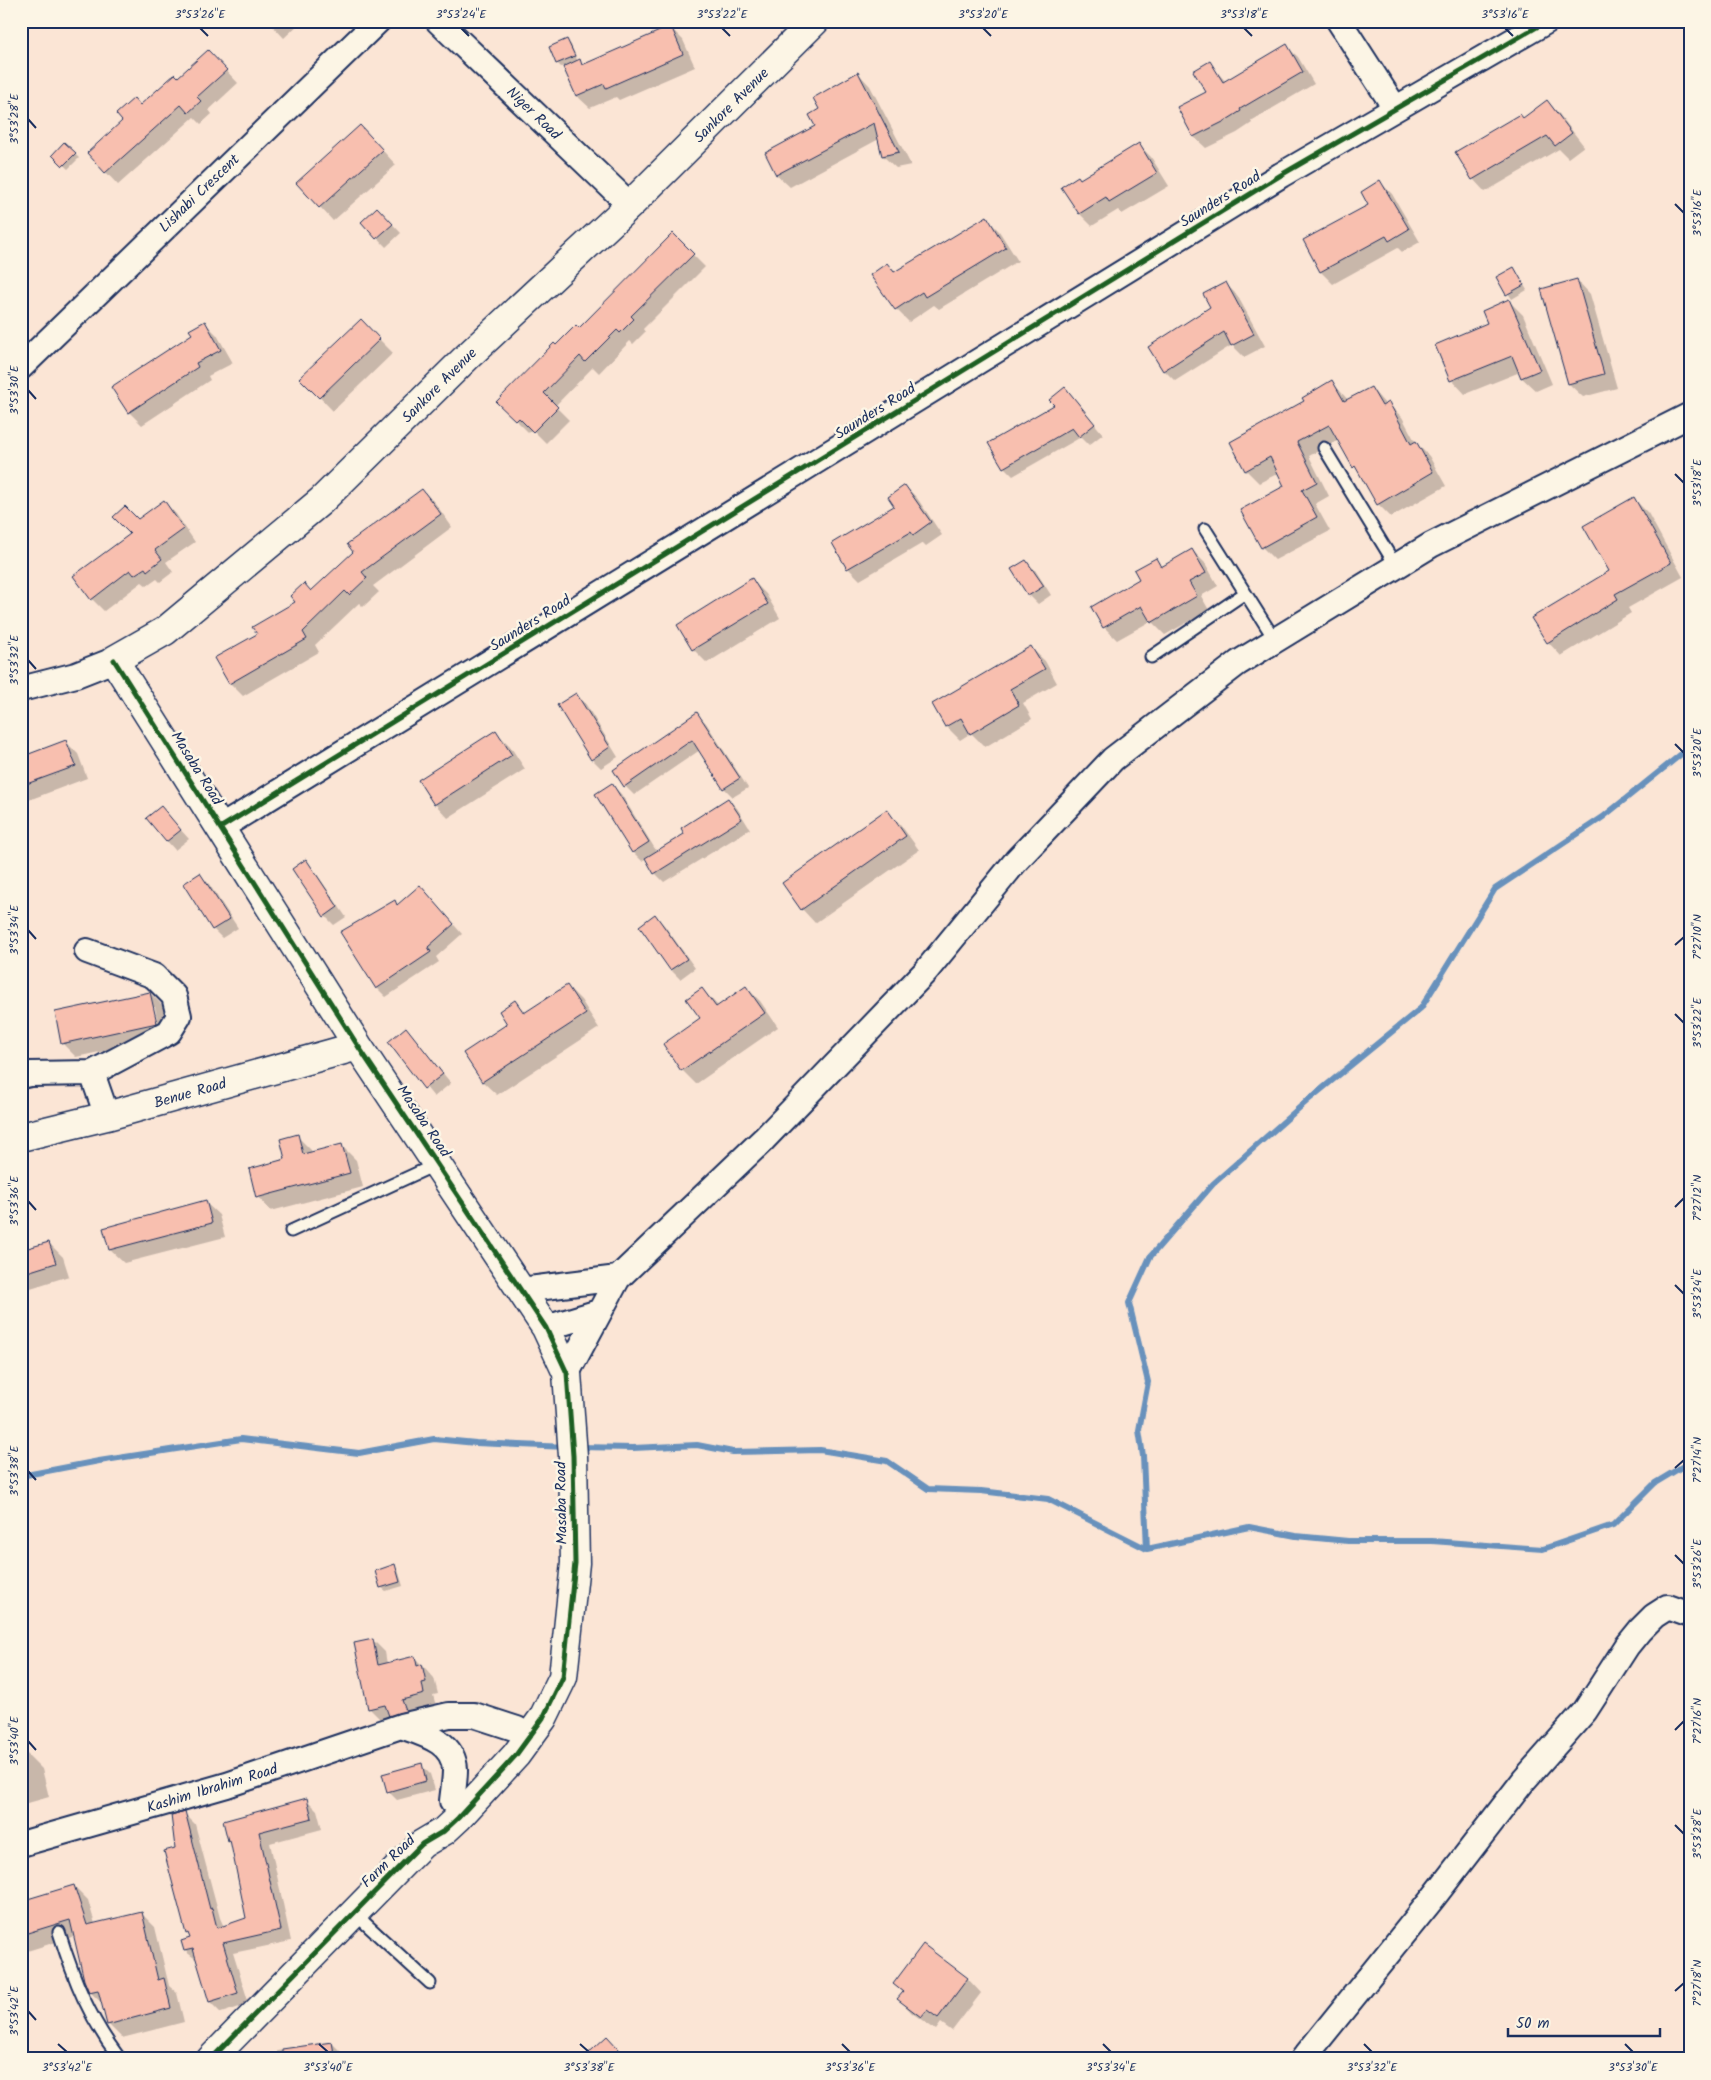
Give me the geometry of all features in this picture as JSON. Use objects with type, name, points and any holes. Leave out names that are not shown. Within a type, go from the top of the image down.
[{"type":"street","name":"Lishabi Crescent","points":[[21,367],[378,21]]},
{"type":"street","name":"Niger Road","points":[[438,21],[630,205]]},
{"type":"street","name":"Sankore Avenue","points":[[21,689],[76,675],[114,660],[164,631],[322,501],[468,356],[630,205],[815,21]]},
{"type":"street","points":[[1339,21],[1395,108]]},
{"type":"street","name":"Saunders Road","points":[[220,828],[1256,191],[1546,21]]},
{"type":"street","points":[[567,1373],[618,1278],[764,1139],[912,985],[1016,861],[1113,760],[1238,662],[1431,544],[1690,415]]},
{"type":"street","name":"Masaba Road","points":[[114,660],[358,1046],[546,1328],[567,1373],[573,1456],[574,1562],[572,1601],[566,1639]]},
{"type":"street","points":[[21,1076],[92,1072],[169,1032],[179,1016],[174,996],[154,976],[87,951]]},
{"type":"street","name":"Benue Road","points":[[21,1137],[107,1116],[358,1046]]},
{"type":"street","points":[[92,1072],[107,1116]]},
{"type":"street","points":[[521,1290],[618,1278]]},
{"type":"street","points":[[546,1328],[599,1312]]},
{"type":"street","points":[[1303,2059],[1433,1898],[1524,1780],[1585,1711],[1627,1646],[1640,1630],[1654,1616],[1668,1607],[1690,1615]]},
{"type":"street","name":"Farm Road","points":[[422,1844],[434,1821],[517,1729],[531,1706],[550,1664],[566,1639]]},
{"type":"street","name":"Farm Road","points":[[211,2059],[353,1912],[422,1844],[444,1831],[458,1818],[516,1755],[543,1718],[563,1677],[566,1639]]},
{"type":"street","name":"Kashim Ibrahim Road","points":[[21,1844],[227,1785],[400,1726],[450,1715],[474,1715],[517,1729]]},
{"type":"street","points":[[400,1726],[433,1738],[450,1753],[455,1768],[452,1801]]},
{"type":"lane","points":[[1324,448],[1396,566]]},
{"type":"lane","points":[[1205,529],[1275,640]]},
{"type":"lane","points":[[1151,657],[1245,593]]},
{"type":"lane","points":[[291,1231],[437,1164]]},
{"type":"lane","points":[[353,1912],[430,1983]]},
{"type":"lane","points":[[59,1932],[72,1976],[85,2005],[99,2030],[120,2059]]},
{"type":"building","points":[[671,26],[683,54],[606,88],[604,84],[576,96],[563,67],[580,59],[582,65]]},
{"type":"building","points":[[567,39],[575,56],[556,64],[549,47]]},
{"type":"building","points":[[1287,44],[1303,72],[1240,109],[1241,111],[1225,121],[1193,137],[1177,107],[1206,92],[1193,71],[1210,61],[1223,82]]},
{"type":"building","points":[[208,50],[227,70],[197,97],[201,101],[188,113],[181,105],[105,173],[87,153],[122,121],[116,114],[134,98],[140,105],[175,74],[178,77]]},
{"type":"building","points":[[858,72],[899,152],[882,156],[874,123],[776,175],[765,153],[815,126],[809,115],[819,109],[813,98]]},
{"type":"building","points":[[1547,100],[1572,133],[1555,146],[1547,136],[1472,180],[1455,152],[1520,114],[1523,118]]},
{"type":"building","points":[[360,125],[383,150],[319,208],[296,183]]},
{"type":"building","points":[[64,142],[76,153],[63,166],[52,155]]},
{"type":"building","points":[[1139,143],[1157,173],[1109,202],[1106,197],[1079,214],[1061,187],[1078,176],[1080,179]]},
{"type":"building","points":[[1380,180],[1409,229],[1389,241],[1386,236],[1320,272],[1303,240],[1368,205],[1361,192]]},
{"type":"building","points":[[377,207],[393,224],[376,239],[361,222]]},
{"type":"building","points":[[987,216],[1006,248],[925,297],[922,292],[895,310],[870,275],[887,263],[894,272]]},
{"type":"building","points":[[673,233],[694,254],[631,316],[634,319],[620,333],[617,330],[585,362],[580,356],[544,393],[558,407],[533,432],[519,418],[516,421],[496,402],[554,343],[556,345],[576,325],[579,328]]},
{"type":"building","points":[[1514,267],[1524,285],[1506,295],[1496,277]]},
{"type":"building","points":[[1577,279],[1604,374],[1568,384],[1541,289]]},
{"type":"building","points":[[1226,282],[1254,334],[1231,346],[1224,332],[1163,371],[1148,347],[1210,307],[1203,294]]},
{"type":"building","points":[[1509,299],[1540,370],[1521,378],[1512,356],[1450,381],[1435,345],[1487,323],[1482,311]]},
{"type":"building","points":[[361,319],[380,339],[319,398],[299,378]]},
{"type":"building","points":[[205,321],[221,350],[196,363],[198,367],[128,413],[111,387],[192,334],[189,330]]},
{"type":"building","points":[[1332,380],[1344,401],[1371,387],[1382,406],[1389,402],[1411,444],[1416,441],[1433,472],[1377,505],[1355,466],[1353,468],[1329,425],[1297,442],[1317,482],[1302,490],[1317,517],[1261,548],[1240,510],[1284,486],[1270,457],[1245,471],[1230,442],[1304,401],[1302,398]]},
{"type":"building","points":[[1065,387],[1095,424],[1079,437],[1072,428],[1003,468],[988,443],[1054,405],[1049,400]]},
{"type":"building","points":[[905,485],[931,522],[913,535],[911,532],[847,569],[832,543],[894,506],[888,497]]},
{"type":"building","points":[[422,489],[441,514],[362,572],[367,578],[349,595],[345,591],[303,632],[307,639],[229,684],[214,658],[257,634],[252,627],[295,602],[290,596],[304,583],[311,591],[353,552],[347,544]]},
{"type":"building","points":[[1634,497],[1671,563],[1615,594],[1618,599],[1547,643],[1531,618],[1609,571],[1583,526]]},
{"type":"building","points":[[164,500],[184,529],[155,550],[162,559],[147,571],[145,568],[134,575],[130,570],[91,600],[73,576],[130,534],[113,517],[125,506],[138,519]]},
{"type":"building","points":[[1192,549],[1206,573],[1189,582],[1197,596],[1151,623],[1141,606],[1103,628],[1091,607],[1139,579],[1134,570],[1156,558],[1161,567]]},
{"type":"building","points":[[1026,560],[1044,586],[1028,596],[1011,569]]},
{"type":"building","points":[[752,578],[768,604],[692,650],[677,625]]},
{"type":"building","points":[[1031,646],[1045,669],[1010,689],[1019,705],[970,734],[961,718],[945,727],[932,704]]},
{"type":"building","points":[[576,693],[610,747],[591,760],[557,705]]},
{"type":"building","points":[[697,712],[740,778],[723,789],[692,740],[624,787],[613,770]]},
{"type":"building","points":[[496,730],[512,755],[434,805],[418,780]]},
{"type":"building","points":[[66,740],[76,766],[21,786],[21,757]]},
{"type":"building","points":[[612,783],[649,842],[632,853],[595,794]]},
{"type":"building","points":[[728,798],[742,819],[654,874],[645,858],[684,834],[681,828]]},
{"type":"building","points":[[161,806],[181,830],[166,842],[146,818]]},
{"type":"building","points":[[887,809],[906,836],[801,910],[782,883]]},
{"type":"building","points":[[306,859],[338,907],[324,917],[292,869]]},
{"type":"building","points":[[200,873],[230,919],[212,930],[183,884]]},
{"type":"building","points":[[420,885],[454,924],[428,947],[431,952],[376,989],[340,932],[395,900],[397,905]]},
{"type":"building","points":[[655,914],[687,959],[670,970],[639,926]]},
{"type":"building","points":[[567,985],[586,1014],[482,1082],[463,1053],[507,1024],[499,1011],[515,1000],[524,1013]]},
{"type":"building","points":[[746,986],[765,1013],[681,1071],[663,1044],[700,1018],[686,999],[702,988],[716,1007]]},
{"type":"building","points":[[150,992],[157,1023],[61,1044],[55,1012]]},
{"type":"building","points":[[406,1027],[443,1074],[424,1089],[388,1042]]},
{"type":"building","points":[[298,1134],[303,1154],[342,1144],[350,1173],[256,1198],[249,1169],[285,1159],[280,1139]]},
{"type":"building","points":[[206,1200],[212,1223],[109,1250],[103,1228]]},
{"type":"building","points":[[49,1242],[56,1263],[21,1274],[21,1250]]},
{"type":"building","points":[[395,1564],[400,1582],[380,1588],[375,1571]]},
{"type":"building","points":[[373,1639],[378,1665],[415,1656],[417,1666],[422,1664],[426,1682],[422,1683],[424,1694],[402,1700],[406,1711],[389,1716],[385,1705],[368,1709],[354,1643]]},
{"type":"building","points":[[422,1763],[426,1781],[387,1792],[382,1774]]},
{"type":"building","points":[[307,1798],[312,1818],[259,1832],[281,1930],[223,1943],[238,1993],[209,2002],[193,1949],[184,1951],[181,1941],[190,1938],[188,1933],[186,1934],[164,1851],[175,1848],[171,1815],[185,1811],[210,1909],[212,1908],[217,1928],[246,1918],[230,1840],[228,1841],[223,1821]]},
{"type":"building","points":[[74,1885],[87,1925],[142,1912],[158,1980],[164,1978],[171,2008],[107,2025],[98,1990],[89,1992],[84,1980],[70,1920],[21,1935],[21,1901]]},
{"type":"building","points":[[923,1944],[968,1978],[938,2018],[927,2010],[921,2017],[897,1999],[903,1992],[893,1984]]},
{"type":"building","points":[[607,2036],[628,2059],[582,2059]]},
{"type":"building","points":[[332,2042],[335,2059],[282,2059],[282,2049]]},
{"type":"waterway","points":[[1147,1549],[1143,1456],[1139,1430],[1148,1382],[1129,1303],[1150,1257],[1213,1184],[1307,1101],[1421,1008],[1495,889],[1603,817],[1690,747]]},
{"type":"waterway","points":[[21,1476],[99,1461],[241,1439],[359,1453],[434,1439],[567,1447]]},
{"type":"waterway","points":[[579,1447],[633,1448],[697,1445],[733,1452],[820,1450],[887,1461],[928,1489],[981,1491],[1048,1499],[1147,1549],[1249,1527],[1296,1536],[1348,1541],[1432,1541],[1543,1549],[1613,1525],[1655,1483],[1690,1462]]},
{"type":"cycle path","points":[[220,828],[1281,175],[1547,21]]},
{"type":"cycle path","points":[[114,660],[358,1046],[546,1328],[567,1373],[573,1456],[575,1563],[563,1677],[543,1718],[516,1755],[458,1818],[444,1831],[422,1844],[211,2059]]}]
